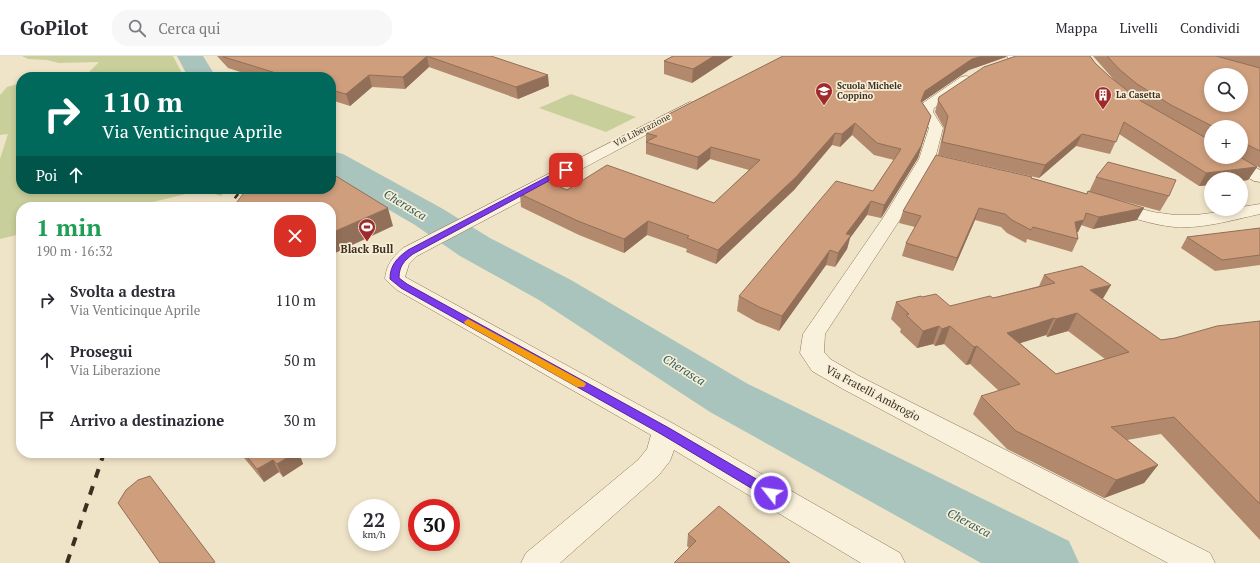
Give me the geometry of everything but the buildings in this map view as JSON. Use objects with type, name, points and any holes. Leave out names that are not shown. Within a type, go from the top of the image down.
[{"type":"street","points":[[1003,63],[1045,56]]},
{"type":"street","name":"Via Fratelli Ambrogio","points":[[1003,63],[956,86],[928,106],[926,112],[936,128],[934,161],[892,218],[814,334],[812,353],[821,365],[852,383],[1199,563]]},
{"type":"street","name":"Via Liberazione","points":[[665,431],[404,286],[395,279],[395,271],[399,261],[410,252],[705,98]]},
{"type":"street","points":[[1237,164],[1260,177]]},
{"type":"street","points":[[1100,202],[1146,215],[1175,221],[1198,220],[1260,209]]},
{"type":"street","points":[[537,563],[648,468],[660,453],[665,431],[889,563]]},
{"type":"green space","points":[[22,56],[173,56],[181,72],[89,72],[99,62],[59,63],[47,60],[28,59]]},
{"type":"green space","points":[[16,84],[16,194],[186,194],[153,202],[16,202],[16,235],[0,239],[0,159],[8,134],[0,135],[0,95],[7,87]]},
{"type":"green space","points":[[571,94],[636,117],[606,132],[539,108]]},
{"type":"waterway","name":"Cherasca","points":[[190,56],[199,72]]},
{"type":"waterway","name":"Cherasca","points":[[336,164],[429,217],[475,247],[555,290],[729,398],[1045,563]]},
{"type":"railway","points":[[232,202],[238,194]]},
{"type":"railway","points":[[67,563],[102,458]]},
{"type":"slow traffic","points":[[468,322],[581,384]]},
{"type":"place","name":"Scuola Michele Coppino","points":[[824,106]]},
{"type":"place","name":"La Casetta","points":[[1103,110]]},
{"type":"place","name":"Black Bull","points":[[367,242]]},
{"type":"route","points":[[566,170],[410,252],[399,261],[395,271],[395,279],[404,286],[665,431],[771,493]]}]
